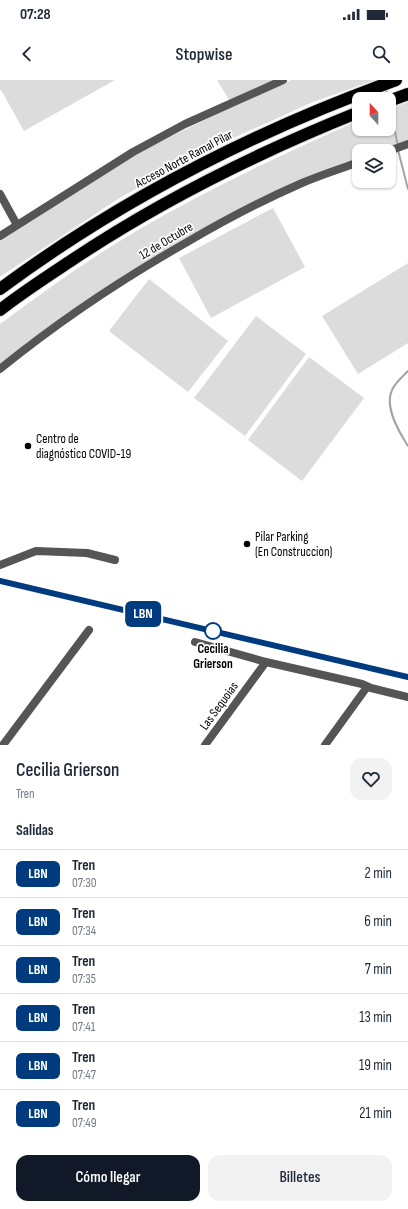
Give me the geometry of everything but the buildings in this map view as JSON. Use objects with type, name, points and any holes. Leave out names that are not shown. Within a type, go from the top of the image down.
[{"type":"highway","name":"Acceso Norte Ramal Pilar","points":[[3,286],[93,226],[180,175],[272,130],[396,80]]},
{"type":"highway","points":[[396,98],[407,94]]},
{"type":"highway","points":[[2,309],[91,247],[181,194],[274,148],[352,115]]},
{"type":"street","points":[[0,236],[133,152],[185,124],[283,80]]},
{"type":"street","points":[[396,148],[408,144]]},
{"type":"street","name":"12 de Octubre","points":[[0,369],[26,347],[80,308],[180,246],[241,212],[317,177],[352,164]]},
{"type":"street","points":[[0,194],[17,225]]},
{"type":"street","points":[[0,565],[36,551],[87,552],[115,560]]},
{"type":"street","points":[[2,745],[89,630]]},
{"type":"street","points":[[195,642],[266,662],[362,684],[367,687],[408,697]]},
{"type":"street","name":"Las Sequoias","points":[[205,745],[266,662]]},
{"type":"street","points":[[325,745],[367,687]]},
{"type":"shaded area","points":[[0,80],[115,80],[24,131],[1,90],[0,91]]},
{"type":"shaded area","points":[[217,80],[283,80],[231,103]]},
{"type":"shaded area","points":[[291,80],[375,80],[313,102],[218,145],[121,197],[0,277],[0,241],[139,152]]},
{"type":"shaded area","points":[[408,102],[408,140],[396,144],[352,144],[352,161],[272,193],[222,218],[0,364],[0,324],[85,263],[138,230],[192,200],[352,123],[352,136],[396,136],[396,106]]},
{"type":"shaded area","points":[[273,208],[305,267],[211,318],[179,258]]},
{"type":"shaded area","points":[[408,263],[408,343],[358,374],[322,316]]},
{"type":"shaded area","points":[[149,279],[228,341],[188,392],[109,331]]},
{"type":"shaded area","points":[[256,316],[306,354],[245,436],[194,398]]},
{"type":"shaded area","points":[[309,357],[364,398],[302,481],[248,440]]},
{"type":"waterway","points":[[386,88],[387,92]]},
{"type":"waterway","points":[[396,136],[398,146]]},
{"type":"waterway","points":[[398,150],[408,189]]},
{"type":"waterway","points":[[408,371],[393,387],[390,397],[391,411],[408,446]]},
{"type":"railway","points":[[0,580],[408,677]]},
{"type":"train","name":"LBN","points":[[0,581],[408,677]]},
{"type":"place","name":"Centro de diagnóstico COVID-19","points":[[28,446]]},
{"type":"place","name":"Pilar Parking (En Construccion)","points":[[247,544]]},
{"type":"place","name":"Cecilia Grierson","points":[[213,631]]}]
